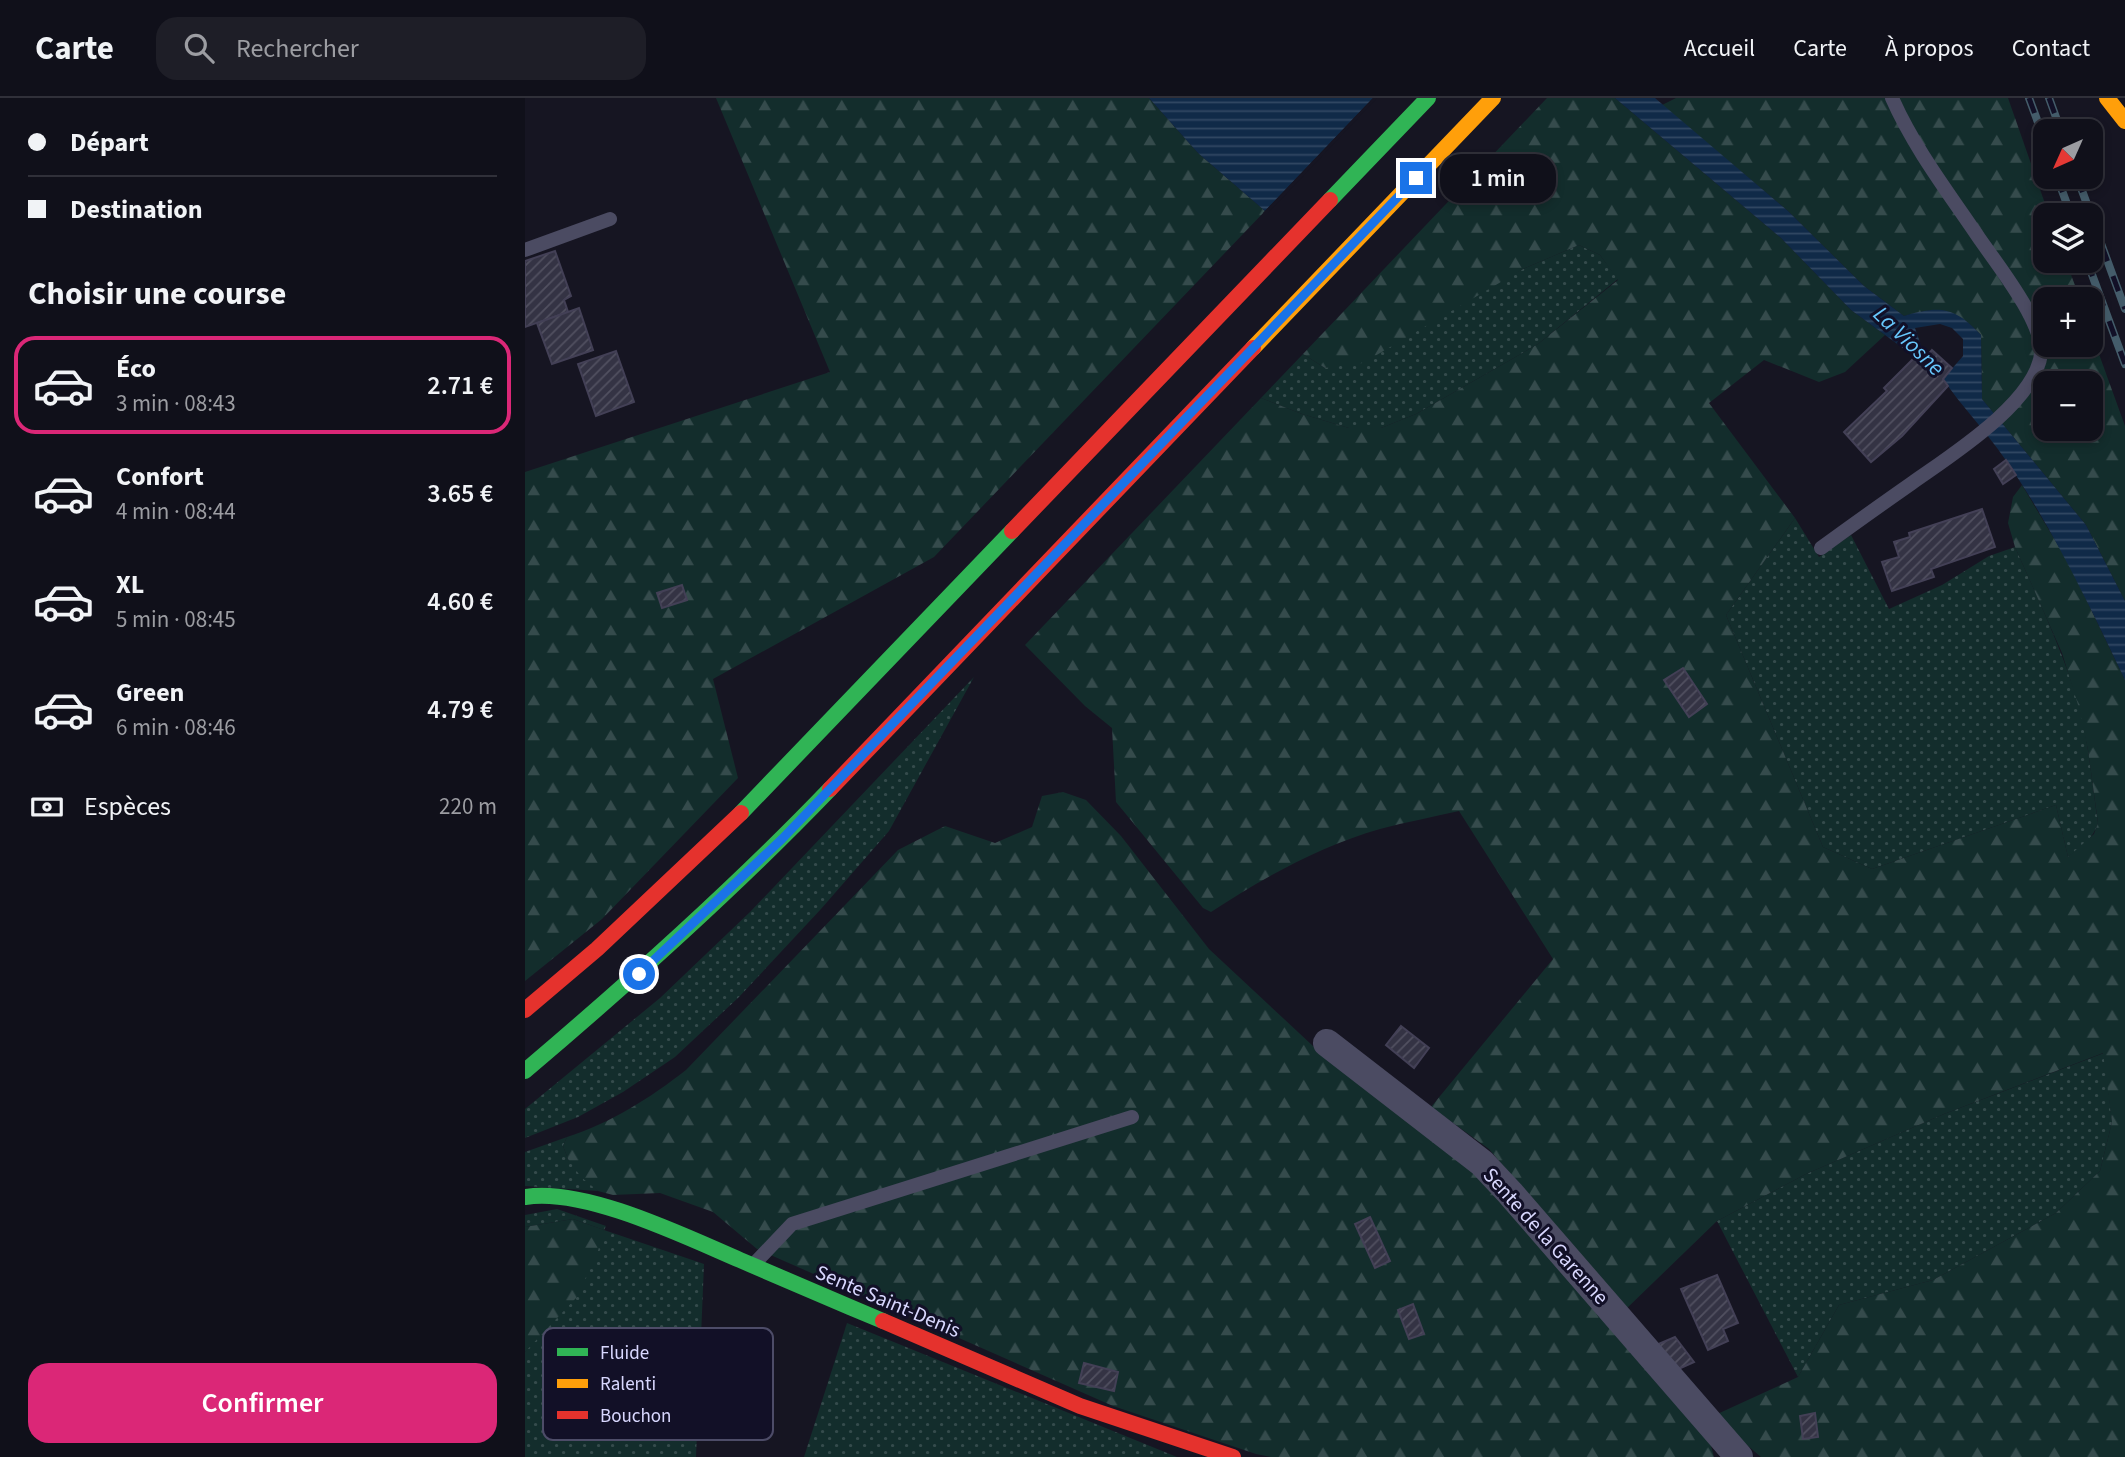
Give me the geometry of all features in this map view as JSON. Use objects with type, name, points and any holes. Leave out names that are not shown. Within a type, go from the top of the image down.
[{"type":"main road","points":[[525,1010],[597,949],[697,856],[962,584],[1427,98]]},
{"type":"main road","points":[[525,1071],[639,974],[733,886],[996,618],[1493,98]]},
{"type":"main road","points":[[2107,98],[2125,121]]},
{"type":"main road","name":"Sente Saint-Denis","points":[[525,1197],[537,1195],[592,1202],[677,1233],[1080,1406],[1199,1452],[1233,1457]]},
{"type":"street","name":"Sente de la Garenne","points":[[1327,1042],[1482,1163],[1739,1457]]},
{"type":"lane","points":[[1821,548],[1982,432],[2004,413],[2033,374],[2041,353],[2038,330],[2020,298],[1906,130],[1892,98]]},
{"type":"lane","points":[[525,250],[610,219]]},
{"type":"lane","points":[[753,1265],[792,1224],[1132,1116]]},
{"type":"green space","points":[[716,98],[1149,98],[1198,153],[1265,211],[934,557],[713,679],[738,778],[602,919],[525,981],[525,472],[830,372]]},
{"type":"green space","points":[[1547,98],[1615,98],[1781,238],[1851,310],[1885,335],[1845,372],[1819,382],[1764,360],[1709,403],[1795,518],[1726,615],[1823,847],[1872,869],[2056,805],[2068,857],[2094,834],[2098,823],[2079,708],[2062,653],[2015,547],[2008,523],[2013,497],[2022,485],[2068,562],[2125,680],[2125,1457],[1761,1457],[1713,1416],[1798,1377],[1839,1305],[1933,1280],[2056,1213],[2100,1171],[2112,1122],[2103,1053],[1944,1114],[1806,1174],[1717,1221],[1625,1310],[1489,1149],[1431,1107],[1553,959],[1459,811],[1380,829],[1336,844],[1272,875],[1211,912],[1203,908],[1116,802],[1112,728],[1085,706],[1025,645],[1261,398],[1349,428],[1381,428],[1416,414],[1538,344],[1618,280],[1600,255],[1579,245],[1523,269],[1363,363],[1325,368],[1303,354]]},
{"type":"green space","points":[[1676,98],[2008,98],[2033,169],[2033,189],[2040,189],[2045,203],[2033,203],[2033,273],[2070,273],[2076,287],[2033,287],[2033,357],[2100,357],[2125,426],[2125,601],[2086,525],[1982,399],[1981,335],[1955,314],[1937,310],[1904,316],[1864,286],[1788,211],[1662,105]]},
{"type":"green space","points":[[1579,245],[1600,255],[1618,279],[1538,344],[1416,414],[1381,428],[1349,428],[1261,398],[1303,354],[1325,368],[1523,269]]},
{"type":"green space","points":[[1795,518],[1819,557],[1851,535],[1889,609],[1942,585],[1989,556],[2015,547],[2058,645],[2079,706],[2098,823],[2093,834],[2082,846],[2068,857],[2056,805],[1872,869],[1823,847],[1726,615]]},
{"type":"green space","points":[[974,677],[889,831],[739,997],[675,1057],[623,1092],[578,1117],[525,1138],[525,1109],[660,998],[750,912]]},
{"type":"green space","points":[[1063,792],[1086,800],[1121,836],[1209,949],[1328,1060],[1483,1177],[1709,1438],[1714,1457],[1271,1457],[1256,1454],[1113,1406],[757,1249],[713,1212],[660,1193],[613,1195],[598,1191],[581,1177],[568,1159],[563,1146],[567,1137],[599,1125],[629,1109],[686,1070],[898,850],[945,826],[995,843],[1032,827],[1042,796]]},
{"type":"green space","points":[[2104,1053],[2112,1122],[2100,1171],[2056,1213],[1933,1280],[1839,1305],[1798,1377],[1717,1221],[1806,1174],[1944,1114]]},
{"type":"green space","points":[[567,1137],[563,1146],[568,1159],[598,1191],[525,1186],[525,1152]]},
{"type":"green space","points":[[557,1209],[606,1226],[604,1230],[573,1219],[525,1227],[525,1215]]},
{"type":"green space","points":[[573,1219],[604,1230],[597,1254],[576,1298],[548,1328],[543,1328],[543,1333],[525,1352],[525,1227]]},
{"type":"green space","points":[[604,1230],[704,1264],[701,1328],[543,1328],[543,1440],[697,1440],[696,1457],[525,1457],[525,1352]]},
{"type":"green space","points":[[847,1323],[1177,1457],[804,1457]]},
{"type":"water","points":[[1149,98],[1373,98],[1265,211],[1198,153]]},
{"type":"water","name":"La Viosne","points":[[1615,98],[1655,98],[1788,211],[1864,286],[1904,316],[1928,310],[1946,311],[1963,319],[1981,335],[1982,399],[2086,525],[2125,601],[2125,680],[2039,512],[1998,449],[1943,379],[1963,356],[1963,339],[1952,328],[1940,324],[1915,328],[1924,354],[1915,357],[1851,310],[1781,238]]},
{"type":"pier","points":[[1373,98],[1377,98],[1268,213],[1263,213]]},
{"type":"building","points":[[555,251],[571,296],[564,300],[568,312],[525,327],[525,261]]},
{"type":"building","points":[[579,308],[593,350],[552,364],[537,323]]},
{"type":"building","points":[[1932,350],[1952,368],[1943,379],[1948,386],[1902,436],[1871,462],[1844,432],[1887,391],[1884,388],[1915,357],[1924,354],[1926,357]]},
{"type":"building","points":[[616,351],[634,402],[596,416],[578,364]]},
{"type":"building","points":[[2006,460],[2016,475],[2003,484],[1994,469]]},
{"type":"building","points":[[1982,509],[1995,547],[1931,569],[1934,577],[1892,591],[1882,562],[1899,557],[1894,542],[1910,537],[1909,533]]},
{"type":"building","points":[[682,585],[687,600],[662,608],[657,593]]},
{"type":"building","points":[[1683,668],[1707,704],[1689,717],[1664,680]]},
{"type":"building","points":[[1401,1026],[1429,1048],[1414,1068],[1386,1045]]},
{"type":"building","points":[[1370,1217],[1390,1261],[1375,1268],[1355,1224]]},
{"type":"building","points":[[1717,1275],[1738,1323],[1723,1329],[1728,1341],[1708,1350],[1681,1289]]},
{"type":"building","points":[[1413,1304],[1424,1334],[1409,1339],[1398,1310]]},
{"type":"building","points":[[1675,1337],[1694,1362],[1674,1371],[1654,1346]]},
{"type":"building","points":[[1084,1363],[1118,1372],[1114,1391],[1079,1383]]},
{"type":"building","points":[[1815,1413],[1818,1437],[1803,1439],[1800,1416]]},
{"type":"railway","points":[[2029,98],[2037,119]]},
{"type":"railway","points":[[2049,98],[2057,119]]},
{"type":"railway","points":[[2061,189],[2067,203]]},
{"type":"railway","points":[[2081,189],[2087,203]]},
{"type":"railway","points":[[2103,249],[2125,309]]},
{"type":"railway","points":[[2091,273],[2125,364]]},
{"type":"traffic: fast","points":[[1330,200],[1428,98]]},
{"type":"traffic: fast","points":[[741,813],[1012,531]]},
{"type":"traffic: fast","points":[[525,1071],[681,934],[757,863],[830,789]]},
{"type":"traffic: fast","points":[[525,1197],[576,1199],[634,1216],[883,1321]]},
{"type":"traffic: slow","points":[[1253,348],[1493,98]]},
{"type":"traffic: slow","points":[[2107,98],[2125,121]]},
{"type":"traffic: jam","points":[[1012,531],[1330,200]]},
{"type":"traffic: jam","points":[[830,789],[1253,348]]},
{"type":"traffic: jam","points":[[525,1010],[597,949],[741,813]]},
{"type":"traffic: jam","points":[[883,1321],[1080,1406],[1233,1457]]},
{"type":"route","points":[[639,974],[782,839],[1416,178]]}]
